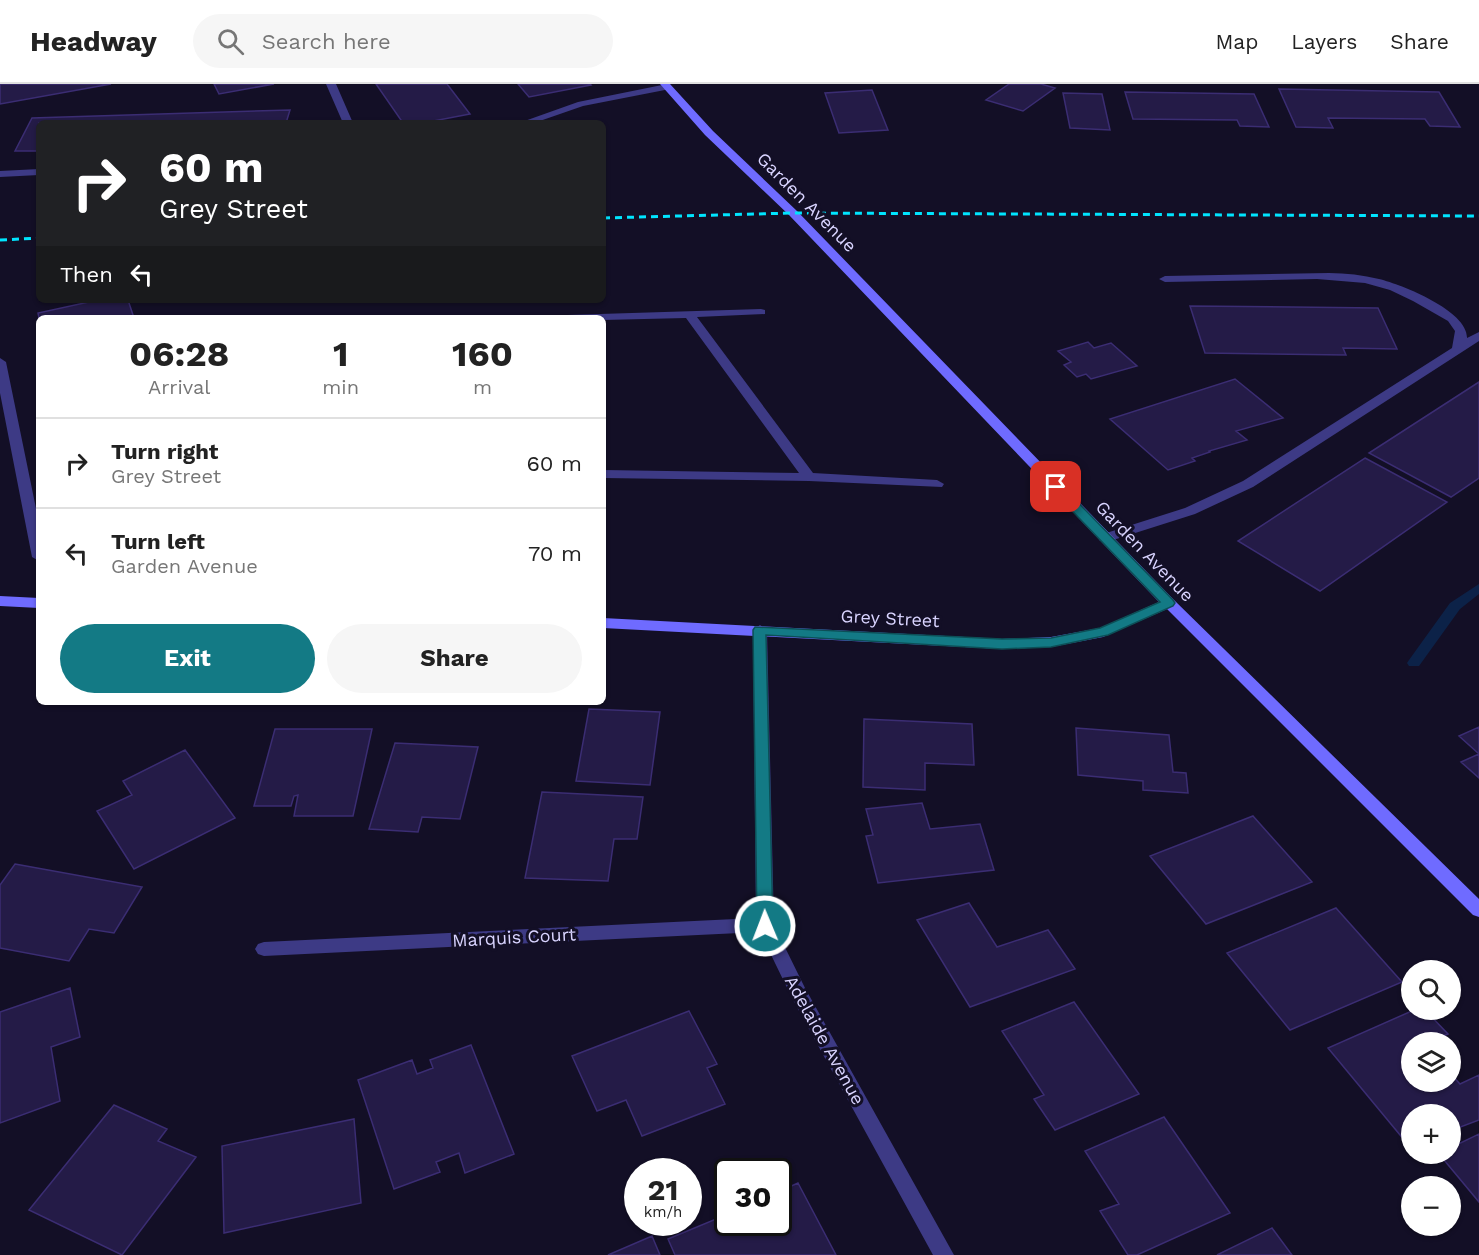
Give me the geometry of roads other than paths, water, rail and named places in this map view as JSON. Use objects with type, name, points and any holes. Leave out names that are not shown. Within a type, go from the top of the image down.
[{"type":"street","points":[[331,84],[347,120]]},
{"type":"street","points":[[533,120],[581,104],[666,85]]},
{"type":"street","name":"Garden Avenue","points":[[666,85],[709,133],[793,213],[1169,603],[1479,910]]},
{"type":"street","points":[[0,174],[36,172]]},
{"type":"street","points":[[1165,279],[1317,276],[1355,278],[1376,282],[1400,290],[1449,316],[1461,329],[1463,339],[1457,350]]},
{"type":"street","points":[[606,316],[761,312]]},
{"type":"street","points":[[689,314],[809,477]]},
{"type":"street","points":[[1105,538],[1190,511],[1248,484],[1479,336]]},
{"type":"street","points":[[0,362],[36,542]]},
{"type":"street","points":[[606,474],[809,477],[937,484]]},
{"type":"street","points":[[0,601],[36,603]]},
{"type":"street","name":"Grey Street","points":[[606,623],[1002,644],[1051,642],[1103,632],[1169,603]]},
{"type":"street","name":"Adelaide Avenue","points":[[760,630],[765,926],[804,1004],[944,1255]]},
{"type":"street","name":"Marquis Court","points":[[264,949],[765,926]]},
{"type":"waterway","points":[[1414,663],[1455,606],[1479,588]]},
{"type":"railway","points":[[606,218],[793,213],[1479,216]]},
{"type":"railway","points":[[0,240],[36,238]]}]
